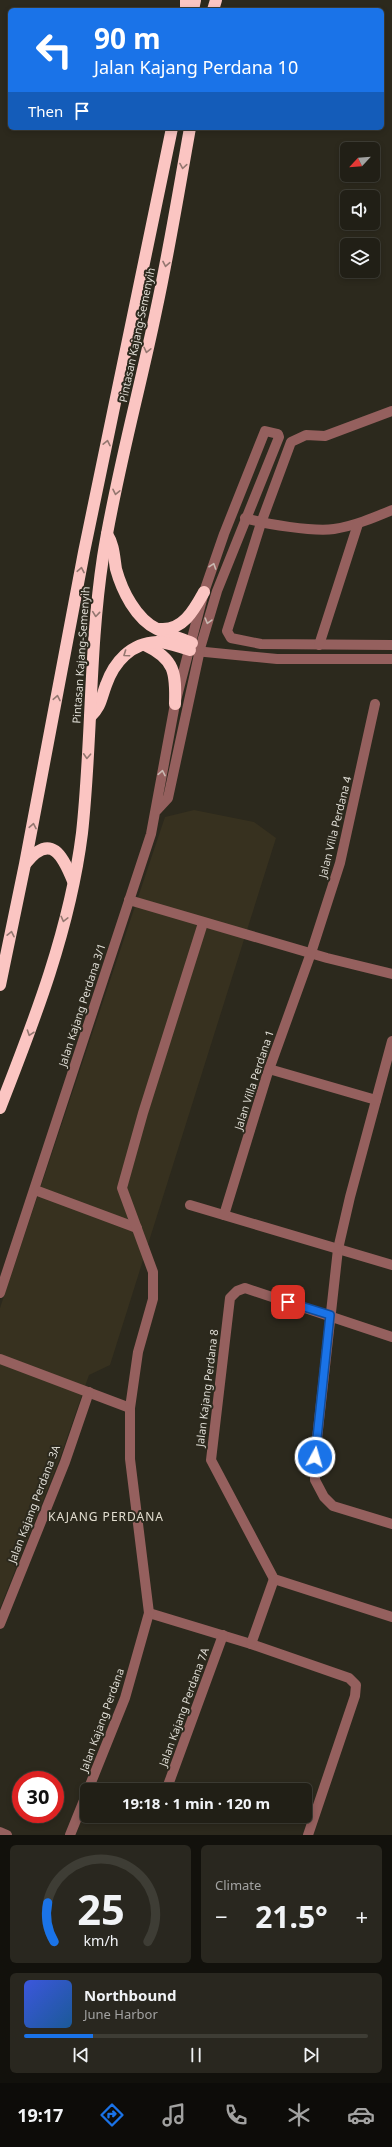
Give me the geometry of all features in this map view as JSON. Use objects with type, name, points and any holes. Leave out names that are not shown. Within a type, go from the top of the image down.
[{"type":"highway","name":"Pintasan Kajang-Semenyih","points":[[0,985],[25,864],[86,544],[172,130]]},
{"type":"highway","name":"Pintasan Kajang-Semenyih","points":[[0,1108],[28,1038],[50,975],[74,881],[81,835],[90,717],[94,636],[107,534],[158,305],[174,226],[190,130]]},
{"type":"highway","points":[[107,534],[111,540],[117,571],[127,596],[138,614],[156,629],[196,648]]},
{"type":"highway","points":[[156,629],[170,629],[183,622],[192,613],[204,592]]},
{"type":"highway","points":[[90,717],[100,706],[105,686],[116,664],[130,651],[156,642],[196,648]]},
{"type":"highway","points":[[144,645],[159,652],[170,664],[176,679],[175,704]]},
{"type":"highway","points":[[25,864],[33,854],[40,850],[47,848],[55,849],[64,860],[74,881]]},
{"type":"street","points":[[392,411],[325,436],[306,435],[292,442],[261,523],[227,631],[231,638],[261,644],[392,645]]},
{"type":"street","points":[[155,812],[168,798],[196,648],[204,592],[224,534],[265,431],[278,434],[279,437],[245,518],[196,648]]},
{"type":"street","points":[[240,494],[239,508],[245,518]]},
{"type":"street","points":[[224,534],[230,524],[245,518],[261,523],[332,530],[358,524],[392,510]]},
{"type":"street","points":[[319,645],[358,524]]},
{"type":"street","points":[[196,648],[217,653],[277,659],[392,659]]},
{"type":"street","name":"Jalan Kajang Perdana 3/1","points":[[0,1293],[151,834],[175,704],[196,648]]},
{"type":"street","name":"Jalan Villa Perdana 4","points":[[311,953],[340,863],[375,704]]},
{"type":"street","points":[[129,900],[203,923],[392,974]]},
{"type":"street","name":"Jalan Kajang Perdana","points":[[91,1783],[125,1698],[149,1613],[130,1459],[130,1408],[138,1352],[153,1299],[153,1272],[122,1188],[203,923]]},
{"type":"street","name":"Jalan Villa Perdana 1","points":[[224,1215],[269,1069],[311,953]]},
{"type":"street","points":[[392,1041],[350,1197],[338,1249],[315,1457],[316,1480],[324,1497],[333,1506],[392,1524]]},
{"type":"street","points":[[269,1069],[376,1100]]},
{"type":"street","points":[[35,1190],[137,1228]]},
{"type":"street","points":[[190,1205],[392,1265]]},
{"type":"street","name":"Jalan Kajang Perdana 8","points":[[274,1579],[211,1460],[230,1298],[237,1291],[245,1288],[330,1315]]},
{"type":"street","points":[[330,1315],[392,1337]]},
{"type":"street","points":[[0,1359],[130,1408]]},
{"type":"street","name":"Jalan Kajang Perdana 3A","points":[[0,1624],[65,1462],[88,1392]]},
{"type":"street","points":[[251,1644],[274,1579],[392,1617]]},
{"type":"street","points":[[149,1613],[251,1644],[349,1678],[356,1685],[355,1696],[308,1835]]},
{"type":"street","name":"Jalan Kajang Perdana 7A","points":[[169,1783],[223,1635]]},
{"type":"street","points":[[70,1835],[80,1810]]},
{"type":"street","points":[[0,1832],[7,1835]]},
{"type":"shaded area","points":[[194,810],[254,822],[276,838],[110,1365],[89,1375],[61,1455],[0,1608],[0,1308],[165,817]]},
{"type":"district","name":"KAJANG PERDANA","points":[[106,1517]]},
{"type":"route","points":[[288,1302],[330,1315],[315,1457]]}]
